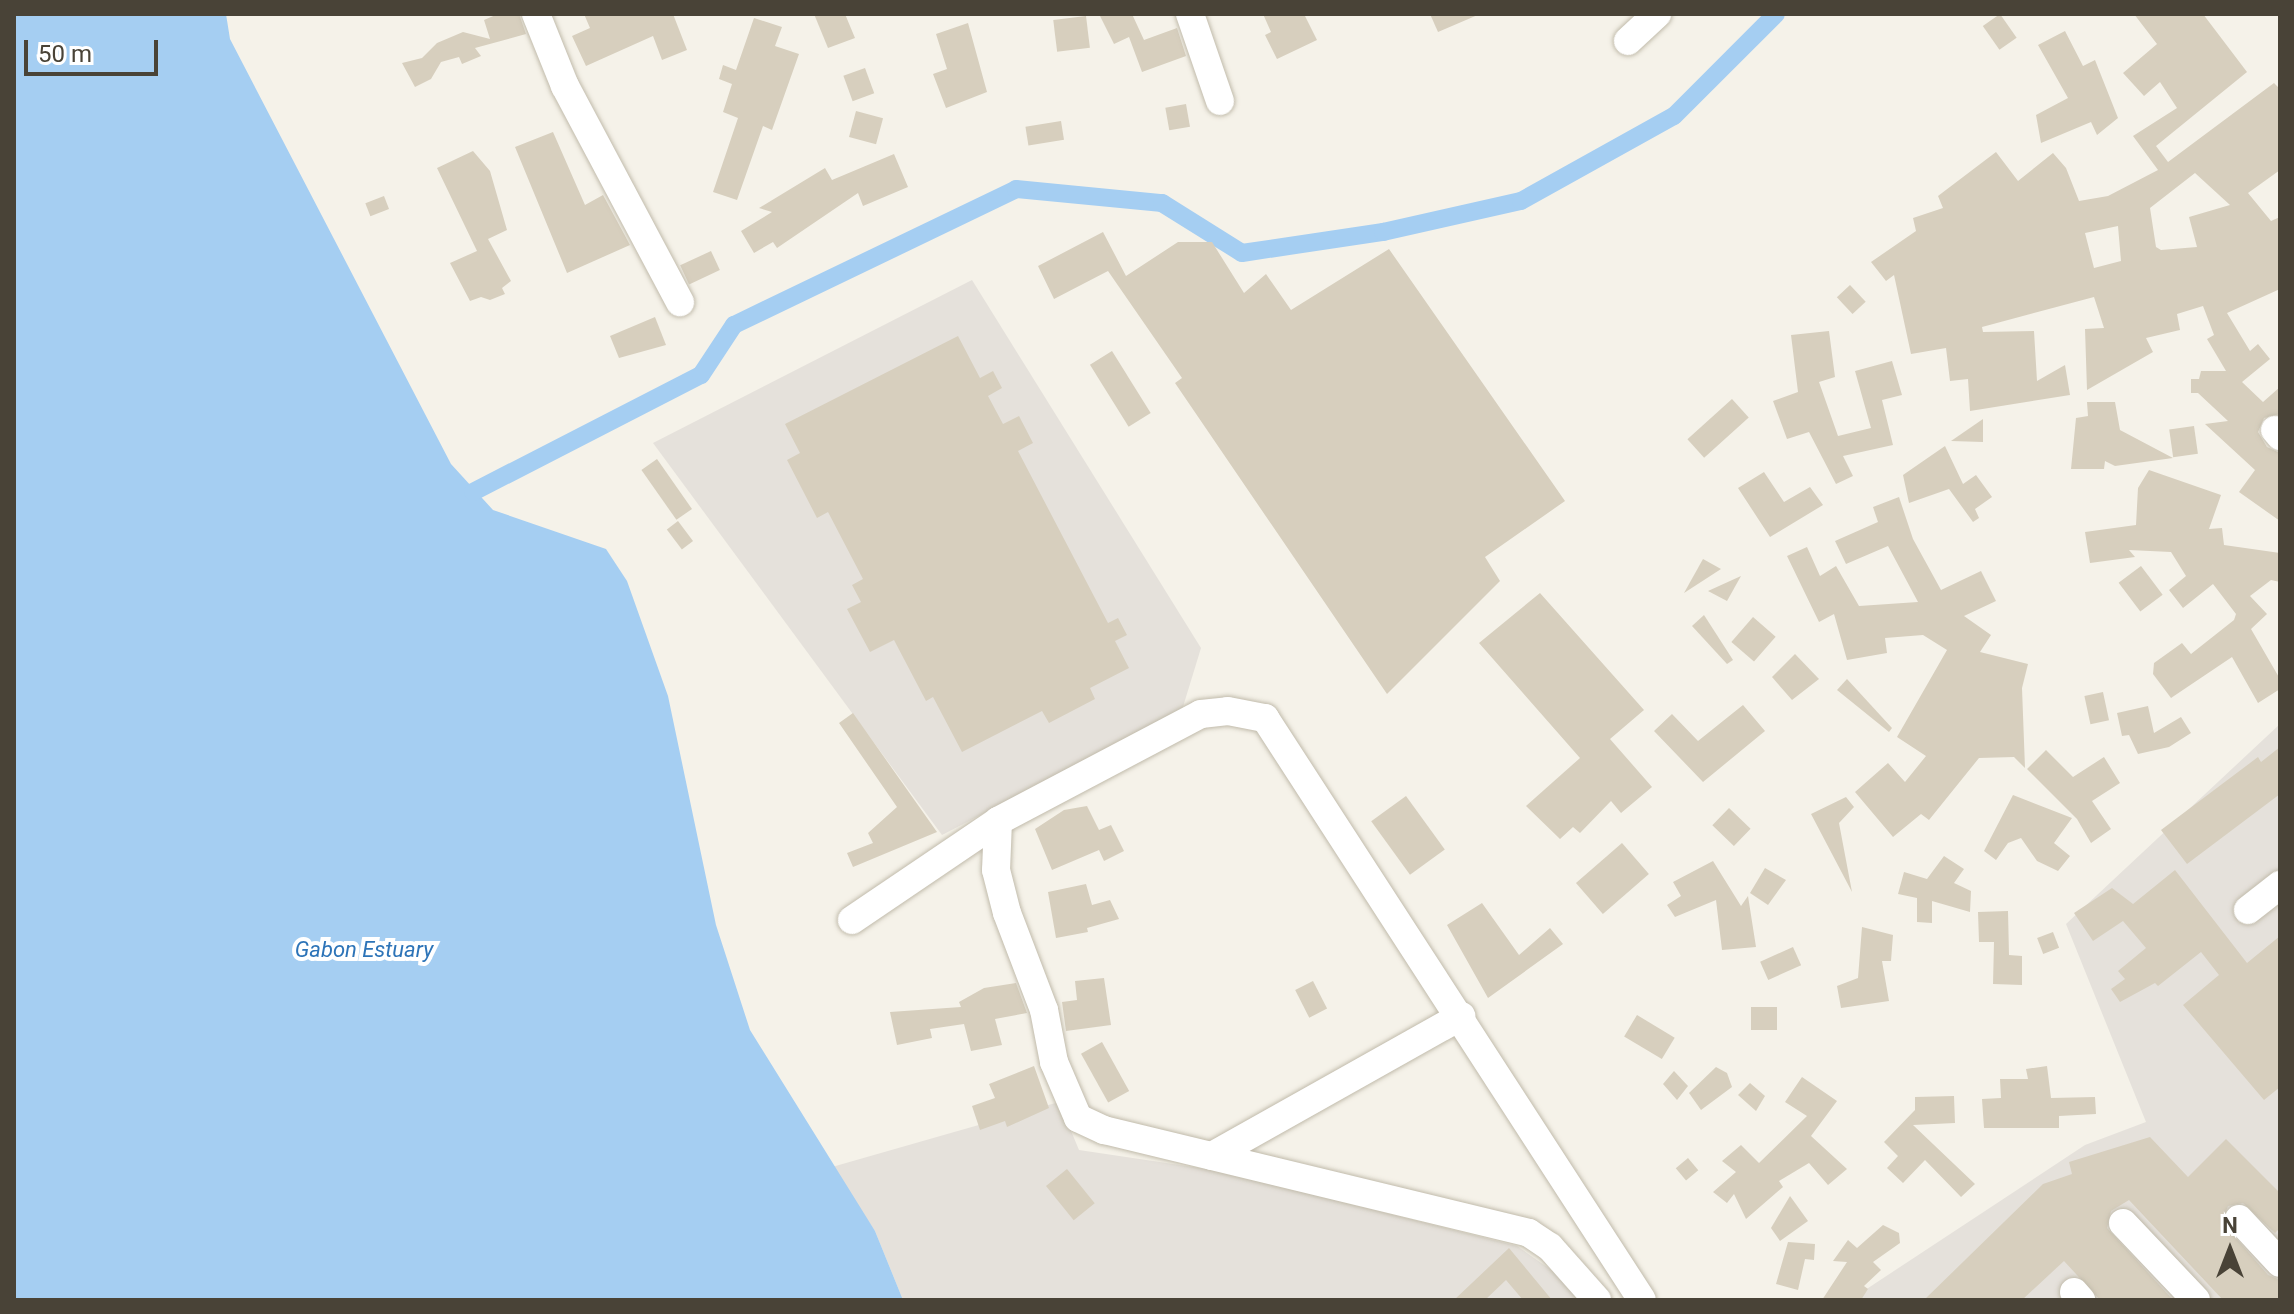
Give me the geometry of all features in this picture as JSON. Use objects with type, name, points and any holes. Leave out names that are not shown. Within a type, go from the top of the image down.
[{"type":"street","points":[[536,14],[565,86],[680,302]]},
{"type":"street","points":[[1190,14],[1220,101]]},
{"type":"street","points":[[1628,41],[1657,14]]},
{"type":"street","points":[[852,920],[998,821],[1201,714],[1228,711],[1265,718],[1461,1016],[1642,1300]]},
{"type":"street","points":[[998,821],[996,870],[1007,913],[1044,1010],[1054,1062],[1078,1118],[1104,1130],[1529,1233],[1550,1247],[1597,1300]]},
{"type":"street","points":[[2248,910],[2280,885]]},
{"type":"street","points":[[1212,1156],[1461,1016]]},
{"type":"street","points":[[2239,1219],[2280,1263]]},
{"type":"street","points":[[2123,1223],[2196,1300]]},
{"type":"shaded area","points":[[972,280],[1201,648],[1182,710],[942,835],[653,443]]},
{"type":"shaded area","points":[[2280,724],[2280,1300],[1850,1300],[2085,1145],[2146,1122],[2066,924]]},
{"type":"shaded area","points":[[1059,1102],[1079,1150],[1220,1171],[1517,1246],[1594,1300],[903,1300],[875,1231],[832,1167]]},
{"type":"water","name":"Gabon Estuary","points":[[14,14],[226,14],[230,39],[451,464],[493,510],[606,549],[627,581],[668,696],[716,925],[750,1030],[875,1231],[903,1300],[14,1300]]},
{"type":"building","points":[[498,14],[519,14],[526,34],[475,48],[481,56],[462,64],[459,57],[441,62],[431,79],[415,87],[402,63],[422,58],[437,43],[463,32],[490,39],[484,20]]},
{"type":"building","points":[[584,14],[673,14],[687,50],[662,60],[653,36],[586,66],[572,36],[590,28]]},
{"type":"building","points":[[814,14],[845,14],[855,38],[828,48]]},
{"type":"building","points":[[1099,14],[1132,14],[1144,40],[1177,28],[1186,56],[1142,72],[1129,37],[1114,44]]},
{"type":"building","points":[[1263,14],[1304,14],[1317,40],[1277,59],[1265,35],[1271,32]]},
{"type":"building","points":[[1430,14],[1480,14],[1438,32]]},
{"type":"building","points":[[2000,14],[2017,38],[1999,50],[1983,26]]},
{"type":"building","points":[[2134,14],[2203,14],[2247,72],[2156,146],[2168,162],[2274,83],[2280,89],[2280,170],[2248,193],[2271,221],[2280,217],[2280,289],[2227,313],[2250,351],[2258,344],[2270,359],[2242,382],[2263,402],[2280,387],[2280,414],[2264,418],[2258,432],[2267,447],[2280,453],[2280,521],[2239,492],[2255,470],[2205,424],[2228,421],[2198,393],[2191,393],[2191,379],[2199,379],[2201,371],[2226,371],[2207,339],[2214,335],[2203,306],[2177,314],[2180,330],[2146,338],[2153,352],[2087,390],[2085,329],[2104,328],[2094,297],[1982,327],[1983,332],[2034,331],[2037,381],[2065,365],[2070,395],[1970,411],[1968,379],[1950,381],[1946,348],[1911,354],[1894,275],[1886,281],[1871,262],[1916,231],[1913,218],[1943,208],[1938,196],[1996,152],[2018,181],[2053,153],[2066,168],[2079,201],[2108,196],[2158,170],[2133,136],[2177,108],[2160,82],[2144,96],[2123,73],[2157,44]],"holes":[[[2195,173],[2230,205],[2189,217],[2197,247],[2161,250],[2156,247],[2150,208]],[[2118,226],[2121,261],[2094,268],[2085,233]]]},
{"type":"building","points":[[1086,16],[1090,48],[1057,52],[1053,20]]},
{"type":"building","points":[[754,18],[782,27],[775,46],[799,54],[772,130],[763,126],[737,200],[713,192],[738,118],[723,112],[732,84],[719,79],[723,65],[736,70]]},
{"type":"building","points":[[968,23],[987,92],[946,108],[933,74],[947,69],[936,34]]},
{"type":"building","points":[[2065,31],[2083,66],[2095,60],[2118,118],[2097,135],[2091,122],[2041,143],[2036,115],[2068,98],[2038,45]]},
{"type":"building","points":[[865,68],[874,93],[853,101],[843,76]]},
{"type":"building","points":[[1186,104],[1190,127],[1169,130],[1165,108]]},
{"type":"building","points":[[856,111],[883,118],[876,144],[849,137]]},
{"type":"building","points":[[1061,121],[1064,140],[1028,145],[1025,127]]},
{"type":"building","points":[[553,132],[585,205],[603,195],[630,245],[567,273],[515,147]]},
{"type":"building","points":[[473,151],[490,171],[507,230],[488,239],[511,281],[502,288],[505,294],[490,300],[481,297],[470,301],[450,263],[477,251],[437,168]]},
{"type":"building","points":[[894,154],[908,187],[863,206],[858,193],[777,248],[773,242],[754,253],[741,231],[772,212],[759,208],[825,168],[832,180]]},
{"type":"building","points":[[384,196],[389,209],[370,216],[365,203]]},
{"type":"building","points":[[1103,232],[1126,276],[1178,242],[1212,242],[1244,293],[1266,274],[1291,310],[1389,249],[1565,501],[1485,557],[1500,581],[1387,694],[1175,383],[1182,378],[1108,271],[1054,299],[1038,266]]},
{"type":"building","points":[[711,251],[720,270],[689,284],[680,265]]},
{"type":"building","points":[[1850,285],[1866,302],[1853,314],[1837,297]]},
{"type":"building","points":[[655,317],[666,345],[619,358],[610,336]]},
{"type":"building","points":[[1829,331],[1835,377],[1819,382],[1838,436],[1871,428],[1855,371],[1892,361],[1902,395],[1882,400],[1893,445],[1843,456],[1853,476],[1836,484],[1809,432],[1787,439],[1773,401],[1798,392],[1791,335]]},
{"type":"building","points":[[958,336],[980,378],[993,371],[1002,388],[988,396],[1003,424],[1019,416],[1033,443],[1018,451],[1108,623],[1118,618],[1127,635],[1115,641],[1129,668],[1090,688],[1095,699],[1049,723],[1042,711],[962,752],[933,697],[926,701],[894,640],[870,652],[847,609],[861,602],[852,585],[863,579],[828,512],[817,518],[787,460],[800,453],[785,424]]},
{"type":"building","points":[[1112,351],[1151,413],[1129,427],[1090,365]]},
{"type":"building","points":[[1732,399],[1749,418],[1704,458],[1687,439]]},
{"type":"building","points":[[2087,402],[2115,402],[2120,430],[2173,458],[2115,466],[2105,461],[2104,469],[2071,469],[2076,418],[2088,416]]},
{"type":"building","points":[[1983,419],[1983,442],[1951,441]]},
{"type":"building","points":[[2194,426],[2198,454],[2173,457],[2169,429]]},
{"type":"building","points":[[1945,446],[1963,484],[1976,475],[1992,497],[1975,509],[1979,518],[1973,522],[1949,489],[1909,503],[1903,475]]},
{"type":"building","points":[[657,459],[692,509],[676,520],[641,470]]},
{"type":"building","points":[[2149,470],[2221,495],[2209,529],[2222,528],[2224,545],[2280,553],[2280,582],[2271,580],[2250,596],[2267,614],[2251,629],[2280,679],[2280,689],[2258,703],[2232,657],[2171,698],[2153,674],[2154,663],[2182,643],[2191,654],[2234,620],[2236,614],[2213,584],[2183,608],[2169,590],[2186,576],[2171,552],[2129,550],[2135,557],[2090,563],[2085,532],[2136,525],[2138,488]]},
{"type":"building","points":[[1764,472],[1784,502],[1810,487],[1823,505],[1770,537],[1738,488]]},
{"type":"building","points":[[1899,497],[1913,539],[1941,590],[1981,571],[1996,601],[1964,616],[1991,635],[1980,652],[2028,664],[2022,688],[2025,768],[2014,757],[1979,758],[1929,820],[1921,814],[1893,837],[1855,792],[1888,763],[1905,782],[1926,756],[1897,737],[1947,650],[1923,635],[1885,638],[1887,653],[1847,660],[1834,614],[1819,622],[1787,556],[1807,547],[1820,576],[1836,566],[1859,606],[1918,602],[1888,546],[1846,564],[1835,541],[1878,522],[1873,507]]},
{"type":"building","points":[[678,521],[693,541],[682,549],[667,529]]},
{"type":"building","points":[[1703,559],[1721,569],[1684,593]]},
{"type":"building","points":[[2141,566],[2163,595],[2140,612],[2119,583]]},
{"type":"building","points":[[1741,576],[1727,601],[1708,591]]},
{"type":"building","points":[[1540,593],[1644,710],[1610,739],[1652,787],[1621,813],[1611,801],[1580,833],[1573,827],[1560,839],[1526,806],[1580,758],[1479,643]]},
{"type":"building","points":[[1704,615],[1733,660],[1727,664],[1692,626]]},
{"type":"building","points":[[1753,617],[1776,637],[1754,662],[1731,642]]},
{"type":"building","points":[[1795,654],[1819,679],[1792,700],[1772,677]]},
{"type":"building","points":[[1847,679],[1892,728],[1889,732],[1837,690]]},
{"type":"building","points":[[2103,692],[2109,720],[2090,724],[2084,696]]},
{"type":"building","points":[[1743,705],[1765,731],[1703,782],[1654,731],[1672,714],[1698,741]]},
{"type":"building","points":[[2148,706],[2154,733],[2181,717],[2191,733],[2169,747],[2138,754],[2129,735],[2122,736],[2117,713]]},
{"type":"building","points":[[853,713],[937,832],[853,867],[847,853],[873,843],[868,833],[897,807],[839,723]]},
{"type":"building","points":[[2280,747],[2280,794],[2187,864],[2161,830],[2258,757],[2261,762]]},
{"type":"building","points":[[2046,750],[2073,777],[2104,757],[2120,783],[2092,801],[2111,829],[2091,843],[2077,819],[2027,769]]},
{"type":"building","points":[[2013,795],[2072,818],[2054,843],[2070,856],[2058,871],[2037,861],[2021,838],[2008,843],[1996,860],[1984,851]]},
{"type":"building","points":[[1406,796],[1445,849],[1410,875],[1371,821]]},
{"type":"building","points":[[1846,797],[1854,807],[1839,823],[1852,892],[1811,814]]},
{"type":"building","points":[[1087,806],[1099,830],[1111,825],[1124,851],[1104,861],[1099,850],[1052,870],[1035,829],[1064,810]]},
{"type":"building","points":[[1729,808],[1751,829],[1734,846],[1712,825]]},
{"type":"building","points":[[1622,843],[1649,874],[1603,914],[1576,883]]},
{"type":"building","points":[[1944,856],[1964,869],[1954,883],[1971,891],[1970,912],[1932,901],[1932,923],[1917,922],[1917,898],[1898,894],[1904,872],[1927,879]]},
{"type":"building","points":[[1713,861],[1741,906],[1748,896],[1756,947],[1722,950],[1716,900],[1675,917],[1667,905],[1681,896],[1673,882]]},
{"type":"building","points":[[1765,868],[1786,880],[1768,905],[1750,893]]},
{"type":"building","points":[[2175,870],[2247,963],[2280,936],[2280,1087],[2264,1100],[2183,1005],[2219,975],[2201,952],[2158,986],[2155,983],[2120,1002],[2111,989],[2125,979],[2118,971],[2146,948],[2123,921],[2093,941],[2074,913],[2112,888],[2133,904]]},
{"type":"building","points":[[1086,884],[1092,905],[1110,900],[1119,919],[1087,928],[1088,932],[1056,938],[1048,892]]},
{"type":"building","points":[[1482,903],[1519,955],[1550,928],[1563,944],[1488,998],[1447,925]]},
{"type":"building","points":[[2008,911],[2009,955],[2022,956],[2022,985],[1993,984],[1994,942],[1979,942],[1978,912]]},
{"type":"building","points":[[1862,927],[1893,935],[1891,961],[1882,961],[1889,1001],[1841,1008],[1837,986],[1858,978]]},
{"type":"building","points":[[2053,932],[2059,948],[2043,954],[2037,938]]},
{"type":"building","points":[[1793,947],[1801,965],[1768,980],[1760,962]]},
{"type":"building","points":[[1104,978],[1111,1025],[1066,1031],[1062,1002],[1077,1000],[1075,981]]},
{"type":"building","points":[[1313,981],[1327,1009],[1309,1018],[1295,990]]},
{"type":"building","points":[[1016,983],[1027,1013],[995,1019],[1002,1045],[971,1051],[964,1024],[930,1029],[932,1038],[897,1045],[890,1012],[961,1007],[959,1002],[984,988]]},
{"type":"building","points":[[1751,1007],[1777,1007],[1777,1030],[1751,1030]]},
{"type":"building","points":[[1637,1015],[1675,1038],[1662,1059],[1624,1036]]},
{"type":"building","points":[[1102,1042],[1129,1091],[1108,1103],[1081,1054]]},
{"type":"building","points":[[1034,1066],[1049,1108],[1007,1127],[1005,1121],[980,1130],[972,1106],[995,1098],[989,1084]]},
{"type":"building","points":[[2047,1066],[2051,1098],[2095,1097],[2096,1114],[2059,1116],[2059,1128],[1984,1128],[1982,1099],[2001,1098],[2000,1079],[2028,1079],[2026,1069]]},
{"type":"building","points":[[1716,1067],[1727,1073],[1732,1087],[1701,1110],[1689,1093]]},
{"type":"building","points":[[1674,1071],[1688,1086],[1677,1100],[1663,1084]]},
{"type":"building","points":[[1802,1077],[1837,1101],[1811,1136],[1847,1169],[1828,1185],[1809,1163],[1779,1181],[1783,1187],[1746,1219],[1734,1194],[1727,1203],[1713,1192],[1736,1172],[1722,1161],[1741,1145],[1759,1163],[1807,1116],[1785,1102]]},
{"type":"building","points":[[1750,1083],[1765,1096],[1756,1111],[1738,1095]]},
{"type":"building","points":[[1954,1096],[1955,1123],[1913,1125],[1975,1184],[1961,1197],[1925,1160],[1903,1183],[1887,1168],[1898,1156],[1884,1142],[1915,1110],[1915,1097]]},
{"type":"building","points":[[2150,1137],[2188,1177],[2226,1139],[2280,1193],[2280,1228],[2275,1233],[2243,1203],[2228,1206],[2222,1222],[2268,1275],[2280,1280],[2280,1300],[2223,1300],[2129,1200],[2111,1211],[2107,1228],[2173,1300],[2100,1300],[2064,1261],[2022,1300],[1924,1300],[2043,1184],[2072,1174],[2069,1162]]},
{"type":"building","points":[[1688,1158],[1698,1170],[1686,1181],[1676,1168]]},
{"type":"building","points":[[1067,1169],[1095,1203],[1074,1220],[1046,1186]]},
{"type":"building","points":[[1790,1196],[1808,1221],[1780,1241],[1771,1228]]},
{"type":"building","points":[[1883,1225],[1899,1233],[1900,1243],[1873,1262],[1881,1270],[1864,1286],[1868,1289],[1861,1300],[1822,1300],[1847,1262],[1833,1261],[1848,1240],[1857,1248]]},
{"type":"building","points":[[1788,1242],[1815,1244],[1814,1260],[1805,1259],[1798,1290],[1776,1284]]},
{"type":"building","points":[[1509,1248],[1552,1300],[1523,1300],[1506,1280],[1485,1300],[1454,1300]]},
{"type":"waterway","points":[[473,492],[701,375],[734,325],[1016,189],[1162,203],[1242,253],[1383,232],[1521,201],[1674,116],[1776,14]]}]
